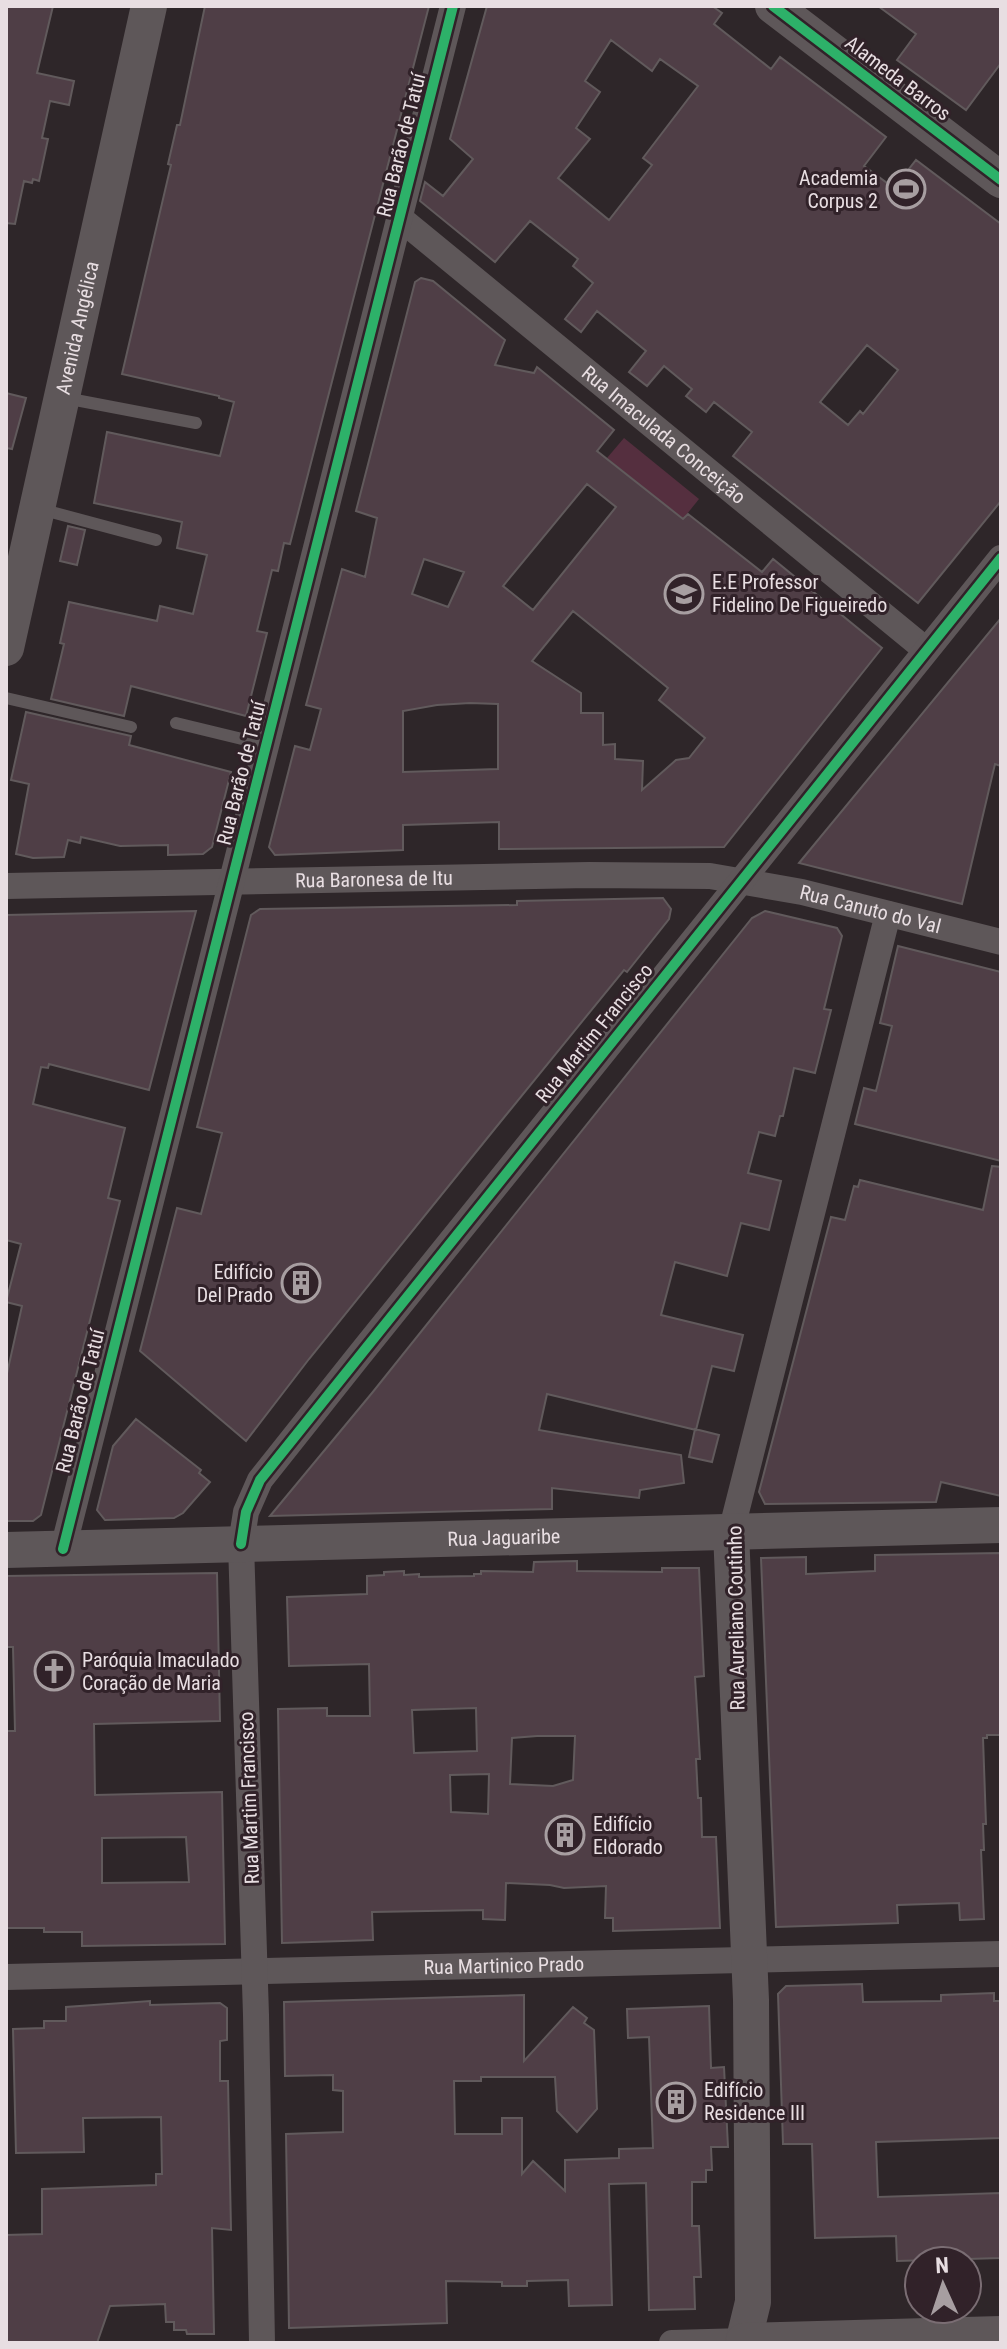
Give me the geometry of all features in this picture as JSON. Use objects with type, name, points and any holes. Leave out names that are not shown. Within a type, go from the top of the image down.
[{"type":"street","name":"Avenida Angélica","points":[[6,648],[149,6]]},
{"type":"street","name":"Rua Barão de Tatuí","points":[[63,1549],[453,6]]},
{"type":"street","name":"Alameda Barros","points":[[773,6],[1001,180]]},
{"type":"street","name":"Rua Imaculada Conceição","points":[[401,219],[926,650]]},
{"type":"street","name":"Rua Martim Francisco","points":[[262,2343],[255,1973],[241,1544],[246,1512],[260,1480],[1001,558]]},
{"type":"street","name":"Rua Baronesa de Itu","points":[[6,886],[589,875],[710,876],[741,880]]},
{"type":"street","name":"Rua Canuto do Val","points":[[741,880],[1001,942]]},
{"type":"street","name":"Rua Aureliano Coutinho","points":[[743,2342],[753,2302],[750,1960],[731,1532],[888,914]]},
{"type":"street","name":"Rua Jaguaribe","points":[[6,1550],[1001,1525]]},
{"type":"street","name":"Rua Martinico Prado","points":[[6,1977],[1001,1954]]},
{"type":"street","points":[[672,2343],[1001,2334]]},
{"type":"lane","points":[[62,398],[196,423]]},
{"type":"lane","points":[[37,508],[156,540]]},
{"type":"lane","points":[[6,698],[131,727]]},
{"type":"lane","points":[[176,723],[267,745]]},
{"type":"shaded area","points":[[624,438],[699,499],[683,519],[607,458]]},
{"type":"building","points":[[6,6],[53,6],[37,73],[74,81],[69,105],[50,101],[42,138],[48,139],[39,181],[24,181],[15,224],[6,223]]},
{"type":"building","points":[[205,6],[429,6],[290,544],[284,543],[278,571],[272,570],[257,631],[267,633],[246,716],[131,686],[124,716],[51,699],[64,644],[60,643],[69,602],[157,621],[160,606],[193,614],[207,555],[177,548],[182,522],[94,503],[107,432],[220,456],[234,402],[122,374]]},
{"type":"building","points":[[487,6],[712,6],[722,13],[714,24],[771,69],[780,57],[886,137],[864,166],[894,188],[916,160],[1001,224],[1001,501],[918,603],[733,456],[752,432],[714,402],[706,412],[686,396],[692,389],[664,366],[647,386],[629,372],[646,351],[597,311],[581,332],[565,319],[593,283],[573,266],[578,259],[530,221],[495,262],[420,201],[425,182],[443,196],[473,159],[450,139]],"holes":[[[611,40],[652,71],[660,59],[698,86],[643,158],[652,165],[609,220],[558,178],[590,139],[576,128],[600,92],[585,81]],[[867,345],[898,370],[863,414],[860,411],[848,425],[820,402]]]},
{"type":"building","points":[[878,6],[1001,6],[1001,63],[966,110],[897,60],[916,34]]},
{"type":"building","points":[[421,278],[433,281],[505,340],[495,365],[534,373],[537,367],[614,430],[597,451],[683,519],[688,514],[762,572],[773,559],[882,648],[724,847],[499,849],[499,822],[403,825],[403,850],[275,855],[269,847],[295,746],[310,750],[321,709],[306,705],[342,569],[365,577],[377,518],[356,511],[415,282]],"holes":[[[587,484],[616,507],[533,610],[503,586]],[[424,559],[464,572],[448,607],[412,594]],[[573,611],[668,688],[659,700],[705,738],[689,758],[676,760],[642,790],[643,761],[615,759],[615,744],[603,745],[603,713],[581,713],[581,693],[532,661]],[[498,704],[498,769],[403,772],[403,711],[437,705]]]},
{"type":"building","points":[[6,393],[26,398],[12,449],[6,448]]},
{"type":"building","points":[[68,526],[85,530],[77,565],[60,561]]},
{"type":"building","points":[[1001,618],[1001,766],[995,764],[962,904],[799,863]]},
{"type":"building","points":[[26,712],[131,736],[129,745],[231,772],[212,847],[203,854],[168,855],[168,845],[120,846],[81,837],[80,843],[68,840],[64,857],[33,858],[16,854],[29,784],[11,780]]},
{"type":"building","points":[[663,898],[671,909],[669,919],[493,1131],[246,1441],[140,1351],[177,1208],[201,1214],[222,1133],[197,1127],[251,915],[260,909],[517,905],[517,901]]},
{"type":"building","points":[[196,911],[149,1090],[49,1064],[48,1068],[41,1067],[33,1104],[125,1128],[108,1198],[120,1201],[41,1515],[33,1521],[6,1521],[6,1378],[22,1306],[6,1302],[21,1244],[6,1240],[6,915]]},
{"type":"building","points":[[765,911],[837,928],[842,936],[824,1009],[831,1010],[815,1073],[794,1068],[775,1136],[759,1132],[748,1173],[781,1181],[769,1230],[741,1223],[727,1276],[675,1262],[661,1315],[743,1335],[734,1371],[712,1366],[696,1430],[547,1394],[539,1430],[681,1455],[684,1483],[640,1490],[639,1498],[552,1488],[552,1509],[270,1516],[752,918]]},
{"type":"building","points":[[898,946],[1001,972],[1001,1161],[855,1124],[864,1088],[876,1091],[892,1026],[880,1023]]},
{"type":"building","points":[[992,1166],[1001,1167],[1001,1496],[941,1482],[936,1502],[765,1504],[759,1492],[831,1217],[845,1220],[854,1186],[858,1187],[860,1180],[983,1210]]},
{"type":"building","points":[[136,1419],[201,1470],[199,1473],[210,1482],[183,1513],[174,1518],[105,1520],[97,1510],[113,1446]]},
{"type":"building","points":[[695,1429],[719,1435],[712,1462],[689,1457]]},
{"type":"building","points":[[1001,1553],[1001,1735],[983,1738],[986,1824],[983,1824],[984,1850],[981,1850],[984,1919],[960,1920],[959,1903],[897,1905],[898,1923],[776,1927],[761,1558],[806,1557],[806,1574],[875,1571],[875,1555]]},
{"type":"building","points":[[577,1561],[577,1571],[662,1572],[662,1568],[699,1568],[704,1676],[695,1677],[700,1759],[696,1759],[698,1798],[701,1798],[702,1837],[716,1837],[720,1928],[613,1931],[613,1918],[605,1918],[606,1886],[564,1888],[506,1883],[505,1920],[483,1919],[483,1910],[372,1912],[373,1940],[282,1943],[278,1709],[327,1708],[327,1716],[370,1716],[369,1664],[289,1666],[287,1597],[367,1594],[367,1576],[384,1575],[384,1572],[404,1571],[404,1575],[419,1574],[419,1577],[474,1576],[481,1574],[481,1571],[533,1572],[534,1562]],"holes":[[[476,1708],[477,1751],[414,1753],[412,1710]],[[575,1736],[573,1780],[553,1786],[510,1784],[512,1738]],[[489,1774],[488,1814],[451,1812],[450,1775]]]},
{"type":"building","points":[[217,1573],[220,1721],[94,1724],[95,1795],[222,1792],[225,1944],[82,1946],[82,1932],[6,1928],[6,1731],[15,1731],[13,1647],[6,1647],[6,1576]],"holes":[[[186,1837],[189,1882],[102,1883],[102,1838]]]},
{"type":"building","points":[[862,1984],[863,2002],[941,2001],[941,1995],[994,1993],[994,2001],[1001,2001],[1001,2138],[876,2142],[878,2197],[1001,2193],[1001,2258],[983,2259],[983,2245],[903,2245],[903,2261],[897,2261],[896,2236],[815,2238],[812,2144],[783,2144],[778,1994],[786,1986]]},
{"type":"building","points":[[524,1995],[524,2061],[573,2007],[587,2018],[584,2023],[594,2030],[597,2109],[577,2132],[557,2111],[555,2077],[481,2077],[481,2081],[454,2081],[455,2134],[502,2134],[502,2118],[522,2118],[522,2174],[533,2161],[565,2191],[565,2160],[619,2158],[619,2149],[653,2148],[649,2037],[628,2038],[627,2009],[709,2006],[711,2068],[724,2067],[728,2147],[711,2147],[712,2170],[706,2170],[706,2182],[692,2182],[692,2226],[699,2226],[701,2277],[694,2277],[695,2309],[649,2310],[646,2183],[609,2184],[612,2305],[569,2306],[568,2280],[527,2281],[527,2286],[502,2286],[502,2282],[446,2281],[447,2323],[289,2328],[286,2134],[343,2132],[343,2091],[333,2090],[333,2075],[285,2076],[284,2002]]},
{"type":"building","points":[[150,2001],[150,2005],[220,2003],[227,2008],[227,2040],[220,2041],[220,2081],[228,2081],[231,2230],[212,2228],[214,2334],[187,2334],[186,2330],[174,2330],[174,2322],[166,2322],[165,2304],[110,2306],[97,2343],[6,2343],[6,2235],[42,2234],[42,2189],[156,2185],[156,2174],[162,2174],[161,2117],[83,2118],[84,2152],[16,2153],[13,2029],[44,2028],[44,2021],[66,2021],[66,2007]]},
{"type":"cycle path","points":[[63,1549],[453,6]]},
{"type":"cycle path","points":[[773,6],[1001,180]]},
{"type":"cycle path","points":[[241,1544],[246,1512],[260,1480],[1001,558]]},
{"type":"place","name":"Academia Corpus 2","points":[[906,189]]},
{"type":"place","name":"E.E Professor Fidelino De Figueiredo","points":[[684,594]]},
{"type":"place","name":"Edifício Del Prado","points":[[301,1283]]},
{"type":"place","name":"Paróquia Imaculado Coração de Maria","points":[[54,1671]]},
{"type":"place","name":"Edifício Eldorado","points":[[565,1835]]},
{"type":"place","name":"Edifício Residence III","points":[[676,2102]]}]
